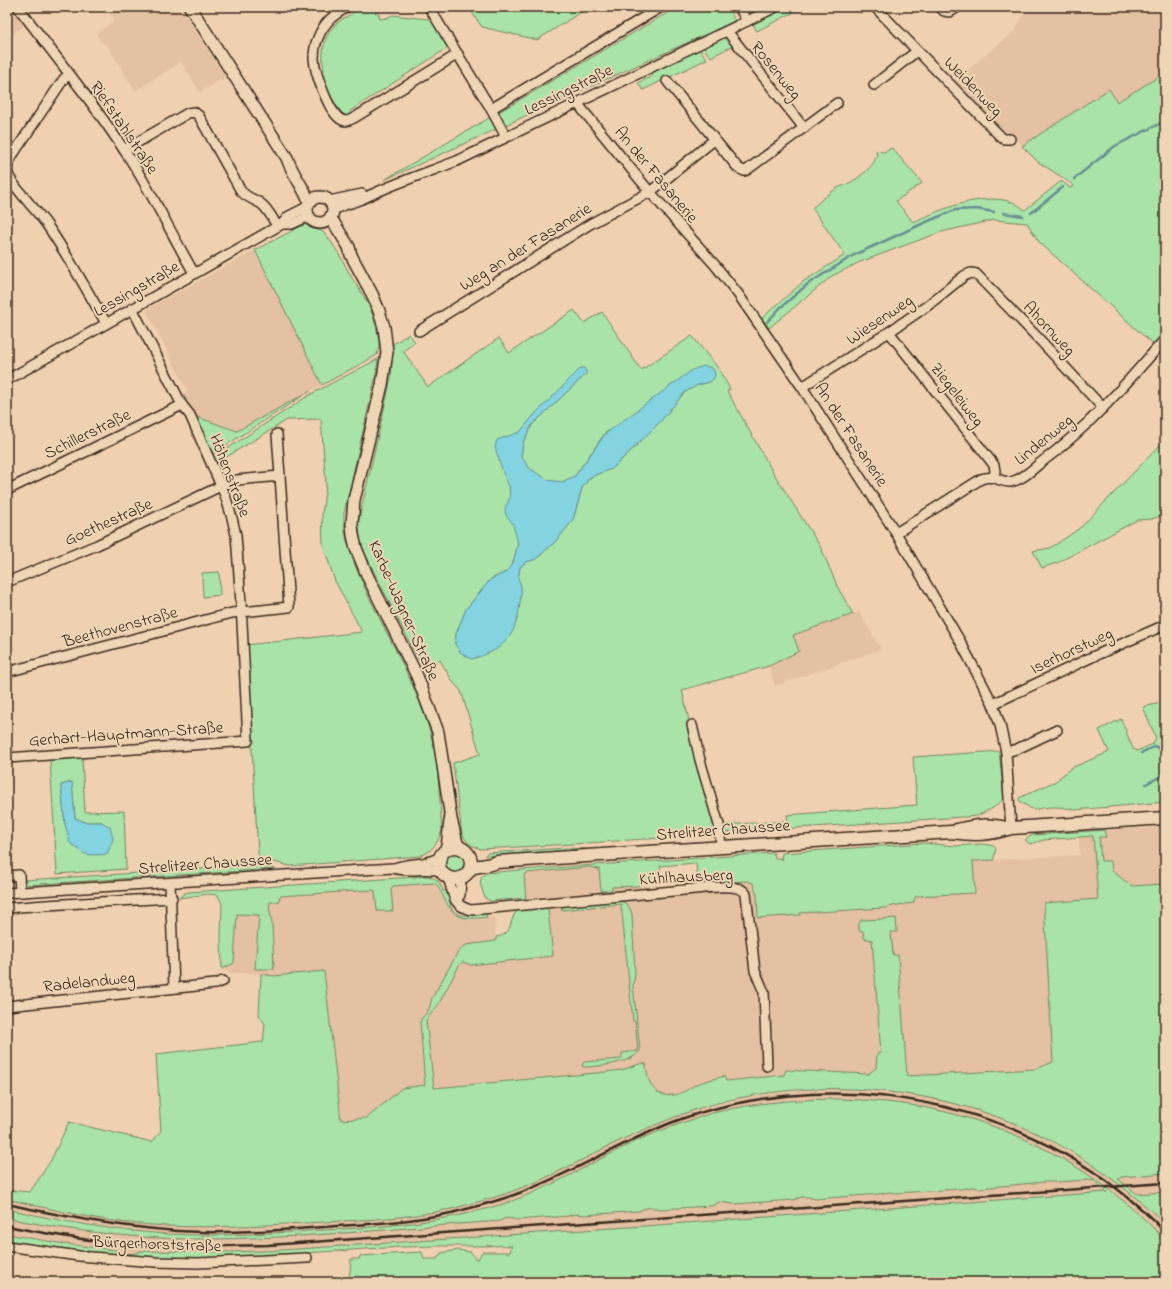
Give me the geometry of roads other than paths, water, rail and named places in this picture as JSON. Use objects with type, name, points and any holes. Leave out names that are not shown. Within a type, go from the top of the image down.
[{"type":"main road","name":"Strelitzer Chaussee","points":[[471,863],[475,867],[489,866],[498,862],[721,846],[951,832],[972,835],[987,834],[1011,828],[1165,818]]},
{"type":"main road","name":"Strelitzer Chaussee","points":[[443,853],[453,846],[460,847]]},
{"type":"main road","points":[[460,847],[466,850],[471,863],[467,874],[461,878]]},
{"type":"main road","points":[[443,853],[439,864],[444,874]]},
{"type":"main road","name":"Strelitzer Chaussee","points":[[444,874],[455,879],[461,878]]},
{"type":"street","name":"Karbe-Wagner-Straße","points":[[190,7],[287,158],[290,167],[321,205],[349,247],[351,255],[372,294],[384,327],[386,352],[382,385],[354,500],[352,524],[353,535],[356,548],[367,574],[417,676],[434,721],[441,745],[451,819],[457,842],[460,847]]},
{"type":"street","points":[[347,7],[332,17],[325,25],[318,37],[314,59],[316,73],[320,84],[337,116],[345,121],[354,118],[458,54]]},
{"type":"street","points":[[429,7],[491,109],[506,137]]},
{"type":"street","points":[[491,109],[661,7]]},
{"type":"street","points":[[739,7],[747,21]]},
{"type":"street","name":"Lessingstraße","points":[[7,380],[279,225],[289,216],[321,205],[371,193],[415,178],[458,160],[776,7]]},
{"type":"street","name":"Weidenweg","points":[[875,7],[1000,137],[1010,139]]},
{"type":"street","points":[[940,7],[950,12],[958,7]]},
{"type":"street","name":"Riefstahlstraße","points":[[23,9],[124,150],[150,191],[194,273]]},
{"type":"street","name":"Rosenweg","points":[[727,31],[804,128]]},
{"type":"street","points":[[874,84],[917,51]]},
{"type":"street","points":[[69,74],[63,80],[8,162],[8,172],[11,179],[54,235],[106,323]]},
{"type":"street","points":[[667,81],[714,140],[738,168],[744,171],[837,103]]},
{"type":"street","name":"An der Fasanerie","points":[[577,103],[650,192],[724,277],[802,387],[896,533],[956,635],[993,704],[1000,725],[1006,752],[1011,828]]},
{"type":"street","points":[[124,150],[188,113],[194,112],[199,116],[241,191],[246,196],[263,205],[279,225]]},
{"type":"street","points":[[650,192],[714,140]]},
{"type":"street","name":"Weg an der Fasanerie","points":[[419,331],[583,228],[650,192]]},
{"type":"street","points":[[321,205],[326,221],[322,223],[314,221],[307,213],[321,205]]},
{"type":"street","name":"Lessingstraße","points":[[279,225],[292,224],[305,218],[310,218]]},
{"type":"street","name":"Karbe-Wagner-Straße","points":[[322,223],[328,227],[344,250],[351,255]]},
{"type":"street","name":"Wiesenweg","points":[[802,387],[890,332],[927,306],[964,276],[971,273]]},
{"type":"street","name":"Ahornweg","points":[[971,273],[976,274],[1103,408]]},
{"type":"street","name":"Höhenstraße","points":[[132,308],[182,405],[190,414],[221,486],[232,518],[236,535],[248,741]]},
{"type":"street","name":"Ziegeleiweg","points":[[890,332],[994,465],[994,477]]},
{"type":"street","name":"Lindenweg","points":[[896,533],[981,479],[986,477],[994,477],[1010,482],[1023,476],[1064,444],[1103,408],[1165,339]]},
{"type":"street","name":"Schillerstraße","points":[[7,490],[182,405]]},
{"type":"street","points":[[277,434],[280,476]]},
{"type":"street","name":"Goethestraße","points":[[7,582],[98,545],[221,486],[237,480],[280,476]]},
{"type":"street","name":"Beethovenstraße","points":[[7,672],[241,611],[289,607],[280,476]]},
{"type":"street","name":"Iserhorstweg","points":[[993,704],[1092,657],[1164,626]]},
{"type":"street","points":[[692,725],[719,825],[721,846]]},
{"type":"street","points":[[1006,752],[1017,749],[1057,730]]},
{"type":"street","name":"Gerhart-Hauptmann-Straße","points":[[7,758],[248,741]]},
{"type":"street","name":"Karbe-Wagner-Straße","points":[[443,853],[451,819]]},
{"type":"street","name":"Strelitzer Chaussee","points":[[7,908],[393,868],[402,865],[431,861],[443,853]]},
{"type":"street","name":"Strelitzer Chaussee","points":[[393,868],[402,871],[432,869],[444,874]]},
{"type":"street","points":[[444,874],[452,896],[456,900],[460,895],[461,878]]},
{"type":"street","points":[[7,876],[19,875],[20,892]]},
{"type":"street","name":"Kühlhausberg","points":[[456,900],[461,906],[471,910],[477,910],[695,889],[730,887],[741,889],[746,894],[755,971],[764,992],[767,1066]]},
{"type":"street","points":[[171,891],[174,988]]},
{"type":"street","name":"Strelitzer Chaussee","points":[[7,893],[171,891]]},
{"type":"street","name":"Radelandweg","points":[[7,1006],[215,984],[223,981]]},
{"type":"street","name":"Bürgerhorststraße","points":[[7,1246],[72,1255],[155,1262],[307,1258]]},
{"type":"water","points":[[704,366],[713,369],[715,374],[714,378],[710,382],[698,385],[685,392],[658,424],[612,469],[589,478],[582,488],[573,520],[556,541],[536,559],[526,562],[520,567],[518,579],[521,585],[521,591],[518,615],[515,625],[506,640],[492,652],[471,659],[460,652],[455,644],[456,634],[466,609],[491,579],[506,572],[513,563],[518,544],[513,524],[506,515],[505,508],[510,498],[509,486],[503,473],[495,447],[497,440],[520,432],[535,414],[581,368],[584,368],[586,374],[532,425],[523,443],[521,456],[529,468],[548,480],[562,482],[575,476],[605,434],[692,370]]},
{"type":"water","points":[[72,782],[75,818],[85,822],[102,822],[110,827],[113,839],[107,854],[85,854],[70,843],[65,824],[61,785]]},
{"type":"waterway","points":[[1074,179],[1115,146],[1165,121]]},
{"type":"waterway","points":[[1031,213],[1063,187]]},
{"type":"waterway","points":[[767,322],[780,308],[808,284],[854,255],[955,210],[976,209],[994,212]]},
{"type":"waterway","points":[[1003,213],[1023,216]]},
{"type":"waterway","points":[[1141,753],[1155,746],[1160,750],[1165,759]]},
{"type":"waterway","points":[[1146,784],[1165,774]]},
{"type":"railway","points":[[7,1204],[127,1226],[201,1232],[278,1230],[372,1224],[419,1219],[451,1213],[496,1201],[543,1184],[643,1135],[684,1118],[747,1101],[812,1094],[877,1096],[941,1106],[1003,1125],[1062,1153],[1116,1188],[1165,1232]]},
{"type":"railway","points":[[7,1226],[75,1238],[126,1244],[158,1246],[268,1245],[1165,1183]]}]
